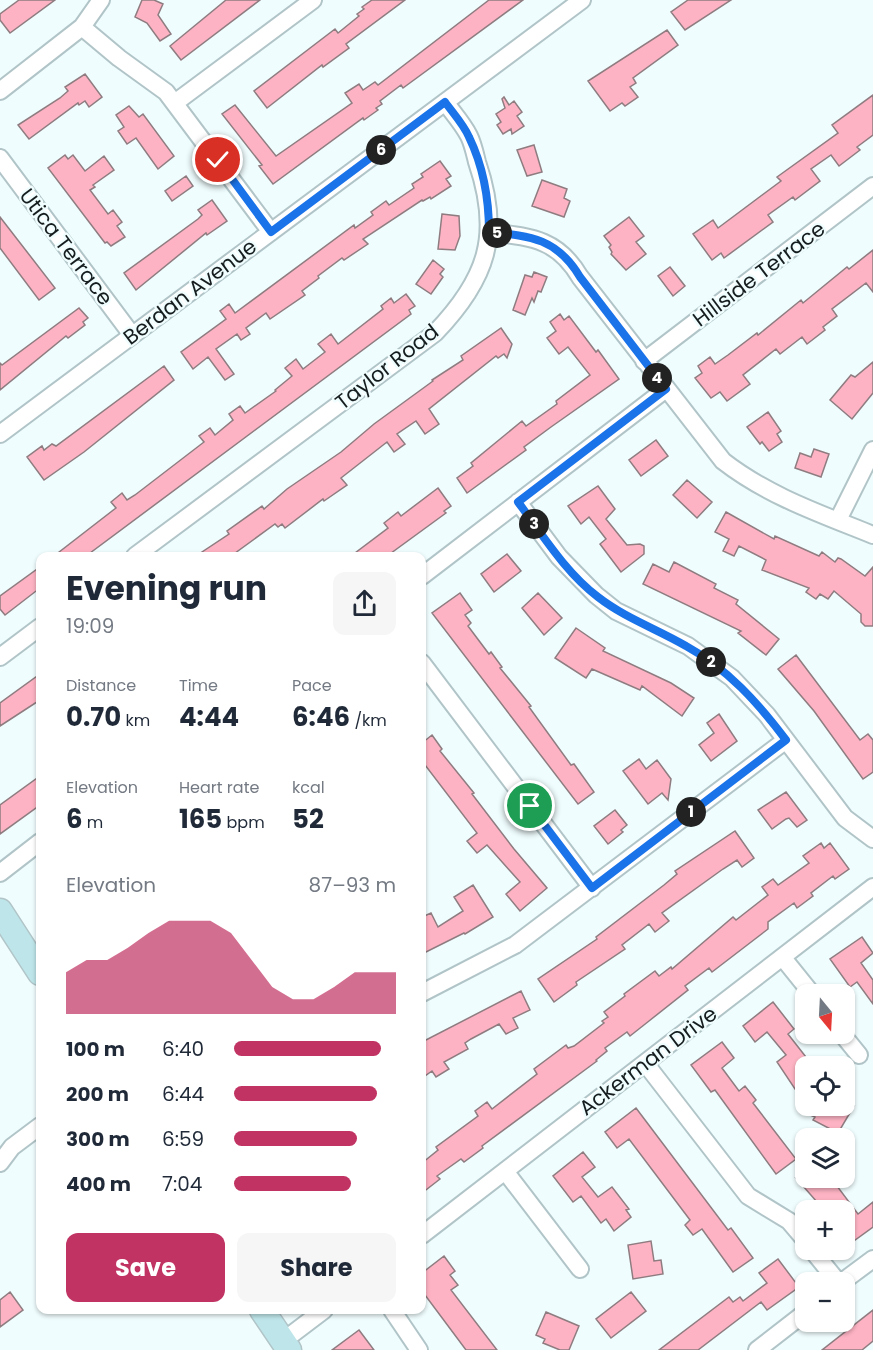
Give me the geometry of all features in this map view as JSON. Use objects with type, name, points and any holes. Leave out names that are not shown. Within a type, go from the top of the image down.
[{"type":"main road","points":[[0,911],[36,967]]},
{"type":"main road","points":[[265,1314],[286,1346]]},
{"type":"street","points":[[0,91],[82,27],[101,0]]},
{"type":"street","points":[[176,102],[313,0]]},
{"type":"street","name":"Berdan Avenue","points":[[0,434],[582,0]]},
{"type":"street","points":[[82,27],[176,102],[271,232]]},
{"type":"street","name":"Taylor Road","points":[[140,552],[435,333],[458,309],[473,286],[482,266],[489,232],[489,208],[485,183],[469,135],[445,102]]},
{"type":"street","name":"Utica Terrace","points":[[0,158],[132,335]]},
{"type":"street","name":"Hillside Terrace","points":[[644,361],[873,186]]},
{"type":"street","points":[[489,232],[530,237],[558,249],[570,261],[644,361],[723,461],[747,480],[773,494],[873,535]]},
{"type":"street","points":[[426,573],[666,389]]},
{"type":"street","points":[[838,520],[873,450]]},
{"type":"street","points":[[518,502],[559,557],[596,596],[616,611],[688,646],[711,662],[750,696],[846,818],[873,839]]},
{"type":"street","points":[[0,657],[36,630]]},
{"type":"street","points":[[426,668],[592,888]]},
{"type":"street","points":[[426,991],[515,945],[786,740]]},
{"type":"street","points":[[0,873],[36,845]]},
{"type":"street","name":"Ackerman Drive","points":[[426,1232],[873,887]]},
{"type":"street","points":[[783,958],[804,984]]},
{"type":"street","points":[[850,1044],[859,1055]]},
{"type":"street","points":[[645,1063],[748,1196],[783,1216],[795,1229]]},
{"type":"street","points":[[0,1164],[12,1147],[36,1129]]},
{"type":"street","points":[[505,1171],[580,1269]]},
{"type":"street","points":[[855,1272],[873,1259]]},
{"type":"street","points":[[820,1260],[830,1272]]},
{"type":"street","points":[[286,1346],[320,1314]]},
{"type":"street","points":[[395,1314],[419,1350]]},
{"type":"street","points":[[757,1350],[795,1321]]},
{"type":"building","points":[[19,0],[55,0],[10,33],[0,20],[0,14]]},
{"type":"building","points":[[142,0],[154,0],[163,4],[158,15],[171,34],[160,41],[147,23],[135,17]]},
{"type":"building","points":[[226,0],[260,0],[181,60],[170,46]]},
{"type":"building","points":[[372,0],[405,0],[346,44],[349,48],[323,67],[322,65],[267,108],[254,91],[335,29],[338,33],[359,16],[357,14],[364,9],[362,7]]},
{"type":"building","points":[[489,0],[523,0],[403,88],[401,85],[380,101],[382,104],[376,108],[378,110],[364,120],[363,118],[273,184],[259,166],[262,165],[222,114],[235,105],[276,156],[352,103],[345,93],[359,84],[363,90],[375,82],[378,85]]},
{"type":"building","points":[[688,0],[731,0],[685,30],[671,12]]},
{"type":"building","points":[[667,30],[678,45],[633,78],[636,83],[630,87],[638,97],[625,106],[622,103],[610,111],[588,81]]},
{"type":"building","points":[[85,74],[102,97],[89,107],[85,101],[79,105],[78,103],[29,139],[18,125],[60,98],[68,91],[65,87]]},
{"type":"building","points":[[873,95],[873,135],[857,147],[860,150],[839,166],[831,155],[811,169],[820,181],[795,200],[793,197],[768,215],[773,222],[724,258],[721,253],[712,260],[693,234],[713,220],[718,228],[781,181],[777,177],[838,133],[832,125]]},
{"type":"building","points":[[504,97],[509,105],[514,101],[522,112],[517,116],[524,126],[512,134],[511,129],[503,134],[497,125],[501,122],[496,114],[505,108],[502,99]]},
{"type":"building","points":[[129,106],[139,117],[143,114],[174,156],[158,169],[136,138],[127,144],[118,131],[124,127],[116,115]]},
{"type":"building","points":[[534,145],[542,172],[527,176],[517,150]]},
{"type":"building","points":[[65,155],[68,159],[73,155],[85,171],[104,156],[114,170],[93,185],[95,187],[90,190],[108,214],[113,210],[122,222],[117,226],[125,237],[111,246],[105,243],[48,168]]},
{"type":"building","points":[[440,161],[451,176],[446,179],[451,186],[431,199],[430,197],[422,200],[363,239],[368,244],[344,260],[342,258],[318,276],[319,278],[302,291],[305,295],[270,319],[266,313],[246,328],[250,334],[241,340],[237,334],[216,349],[234,374],[225,380],[208,357],[193,369],[181,352],[226,319],[220,311],[229,304],[235,313],[354,225],[355,228],[373,215],[371,212],[386,201],[389,205],[414,188],[412,184],[423,177],[421,174]]},
{"type":"building","points":[[186,176],[193,186],[172,201],[165,191]]},
{"type":"building","points":[[542,180],[567,189],[564,198],[570,201],[564,217],[532,206]]},
{"type":"building","points":[[212,200],[227,221],[207,235],[206,233],[136,290],[124,273],[198,219],[202,215],[198,210]]},
{"type":"building","points":[[442,214],[459,216],[460,236],[455,250],[438,249]]},
{"type":"building","points":[[0,217],[55,288],[39,300],[0,248]]},
{"type":"building","points":[[629,217],[644,236],[636,242],[646,254],[626,270],[611,254],[609,247],[611,245],[604,236]]},
{"type":"building","points":[[873,250],[873,292],[866,283],[832,309],[837,316],[823,327],[825,330],[807,344],[802,337],[780,354],[776,349],[743,375],[750,384],[727,401],[720,392],[711,398],[695,378],[702,373],[698,366],[710,357],[715,364],[757,333],[758,335],[801,300],[803,303],[847,267],[849,269]]},
{"type":"building","points":[[433,260],[444,269],[440,274],[443,277],[431,294],[416,284]]},
{"type":"building","points":[[670,267],[685,286],[673,296],[658,276]]},
{"type":"building","points":[[534,272],[547,277],[534,302],[532,298],[525,315],[513,310],[525,275],[532,277]]},
{"type":"building","points":[[406,294],[415,306],[409,310],[411,314],[91,552],[59,552],[116,508],[111,502],[122,493],[127,500],[135,495],[204,442],[199,436],[210,428],[215,435],[233,420],[229,414],[240,406],[245,413],[276,391],[292,376],[285,368],[296,359],[303,369],[325,352],[318,344],[331,334],[338,344],[383,309],[381,306],[391,298],[394,303]]},
{"type":"building","points":[[79,308],[88,318],[83,322],[85,325],[68,338],[66,336],[0,390],[0,363],[2,365]]},
{"type":"building","points":[[560,314],[564,320],[569,316],[619,379],[524,447],[526,450],[467,493],[457,478],[473,466],[471,463],[522,421],[526,426],[557,404],[556,401],[590,375],[568,347],[559,354],[547,338],[556,331],[550,322]]},
{"type":"building","points":[[501,328],[512,344],[507,358],[504,354],[498,358],[496,356],[429,409],[439,424],[425,434],[416,421],[397,434],[405,444],[394,452],[387,442],[341,478],[347,485],[324,501],[323,499],[285,528],[282,524],[278,527],[275,524],[236,552],[202,552],[229,534],[227,531],[262,506],[264,509],[287,489],[341,452],[432,380],[463,360],[461,356]]},
{"type":"building","points":[[873,362],[873,393],[852,419],[830,400],[851,375],[855,377]]},
{"type":"building","points":[[164,366],[174,380],[84,452],[44,480],[27,457],[42,446],[44,450],[52,444],[56,446]]},
{"type":"building","points":[[768,412],[781,431],[777,434],[782,442],[769,451],[762,442],[760,444],[747,427]]},
{"type":"building","points":[[656,440],[668,456],[641,476],[629,460]]},
{"type":"building","points":[[814,449],[829,454],[821,477],[795,468],[800,453],[811,457]]},
{"type":"building","points":[[687,480],[712,502],[697,518],[673,495]]},
{"type":"building","points":[[598,486],[615,509],[606,519],[627,545],[644,546],[644,554],[621,572],[600,544],[606,539],[589,517],[581,524],[568,506]]},
{"type":"building","points":[[438,488],[451,506],[444,511],[446,513],[392,552],[356,552],[388,528],[384,523],[398,512],[401,516]]},
{"type":"building","points":[[726,512],[774,539],[775,536],[819,556],[822,552],[835,562],[838,558],[841,559],[865,576],[873,567],[873,626],[865,626],[861,622],[861,614],[834,591],[828,599],[820,594],[816,599],[806,592],[809,588],[762,570],[766,560],[739,546],[734,556],[723,551],[729,539],[715,532]]},
{"type":"building","points":[[507,554],[521,571],[494,592],[481,574]]},
{"type":"building","points":[[674,562],[716,584],[714,588],[738,600],[736,604],[779,639],[766,655],[738,633],[741,631],[643,584],[653,564],[669,572]]},
{"type":"building","points":[[36,570],[36,591],[5,615],[0,609],[0,596]]},
{"type":"building","points":[[460,593],[472,610],[465,615],[471,623],[468,626],[489,654],[491,652],[502,667],[500,668],[531,706],[529,707],[571,765],[574,764],[594,792],[578,804],[432,613]]},
{"type":"building","points":[[538,593],[562,618],[544,635],[522,608]]},
{"type":"building","points":[[576,628],[605,648],[603,651],[671,683],[694,698],[682,716],[642,686],[640,690],[592,669],[586,678],[555,658]]},
{"type":"building","points":[[796,655],[860,740],[868,734],[873,740],[873,772],[863,779],[814,711],[778,669]]},
{"type":"building","points":[[36,677],[36,703],[0,726],[0,703]]},
{"type":"building","points":[[719,714],[737,741],[711,761],[699,745],[714,733],[707,723]]},
{"type":"building","points":[[432,735],[442,749],[440,751],[474,793],[472,794],[547,888],[520,911],[506,894],[520,882],[487,845],[477,853],[467,841],[477,833],[426,766],[426,740]]},
{"type":"building","points":[[639,759],[646,769],[657,760],[671,779],[668,800],[662,793],[648,804],[623,771]]},
{"type":"building","points":[[36,779],[36,808],[0,834],[0,805]]},
{"type":"building","points":[[786,792],[807,820],[797,827],[789,818],[772,829],[758,810]]},
{"type":"building","points":[[615,810],[627,825],[621,830],[623,832],[608,844],[594,826]]},
{"type":"building","points":[[735,831],[754,858],[742,867],[737,860],[723,869],[662,913],[669,921],[655,932],[649,924],[622,945],[625,949],[576,982],[577,985],[554,1002],[538,979],[597,939],[596,937],[677,874],[675,871]]},
{"type":"building","points":[[821,843],[824,848],[830,843],[849,869],[835,879],[833,876],[811,893],[813,896],[797,908],[794,903],[768,922],[768,929],[712,972],[709,968],[685,986],[688,990],[630,1036],[627,1032],[605,1048],[607,1051],[597,1061],[482,1146],[483,1148],[464,1162],[461,1159],[437,1176],[440,1179],[426,1190],[426,1160],[438,1150],[436,1147],[478,1116],[475,1111],[487,1102],[492,1109],[537,1074],[534,1069],[566,1045],[568,1048],[574,1046],[604,1023],[602,1021],[608,1017],[604,1012],[625,996],[624,994],[655,971],[659,976],[671,967],[672,969],[733,917],[736,920],[768,895],[762,887],[773,879],[778,885],[809,863],[803,856]]},
{"type":"building","points":[[473,885],[493,917],[465,934],[426,952],[426,915],[431,913],[438,927],[463,911],[454,897]]},
{"type":"building","points":[[862,937],[873,953],[861,963],[873,980],[873,1004],[857,982],[848,984],[830,959]]},
{"type":"building","points":[[521,991],[530,1010],[513,1018],[518,1028],[506,1034],[499,1024],[465,1043],[468,1049],[444,1062],[449,1069],[436,1077],[432,1071],[426,1075],[426,1040]]},
{"type":"building","points":[[773,1002],[794,1029],[788,1034],[805,1056],[795,1056],[795,1089],[777,1062],[786,1055],[767,1032],[755,1042],[743,1026]]},
{"type":"building","points":[[722,1042],[734,1058],[722,1068],[739,1091],[745,1086],[756,1100],[753,1103],[795,1160],[776,1174],[715,1090],[711,1092],[691,1065]]},
{"type":"building","points":[[636,1108],[728,1230],[731,1228],[753,1258],[733,1272],[702,1229],[693,1235],[685,1225],[690,1220],[629,1139],[617,1148],[605,1132]]},
{"type":"building","points":[[813,1116],[848,1116],[841,1128],[828,1128],[813,1120],[815,1117]]},
{"type":"building","points":[[583,1152],[595,1167],[582,1177],[598,1197],[612,1187],[629,1209],[626,1210],[631,1217],[614,1231],[606,1219],[601,1223],[581,1196],[573,1202],[553,1176]]},
{"type":"building","points":[[805,1188],[838,1188],[848,1200],[815,1200]]},
{"type":"building","points":[[873,1202],[873,1227],[855,1240],[855,1210],[858,1214]]},
{"type":"building","points":[[651,1241],[654,1261],[661,1260],[663,1274],[633,1279],[628,1245]]},
{"type":"building","points":[[444,1256],[455,1271],[450,1275],[458,1285],[451,1290],[497,1350],[466,1350],[426,1296],[426,1270]]},
{"type":"building","points":[[778,1259],[795,1282],[795,1290],[767,1310],[761,1302],[698,1350],[659,1350],[729,1297],[733,1302],[740,1297],[743,1301],[767,1283],[759,1273]]},
{"type":"building","points":[[10,1292],[23,1310],[0,1327],[0,1300]]},
{"type":"building","points":[[631,1292],[646,1311],[611,1338],[596,1319]]},
{"type":"building","points":[[873,1310],[873,1341],[862,1350],[822,1350],[845,1332],[855,1332],[855,1324]]},
{"type":"building","points":[[546,1312],[579,1326],[569,1350],[560,1350],[543,1343],[545,1339],[536,1335]]},
{"type":"building","points":[[359,1330],[374,1350],[332,1350]]},
{"type":"route","points":[[218,160],[271,232],[445,102],[469,135],[485,183],[489,208],[489,232],[530,237],[558,249],[570,261],[666,389],[518,502],[559,557],[596,596],[616,611],[688,646],[711,662],[750,696],[786,740],[592,888],[530,806]]}]
